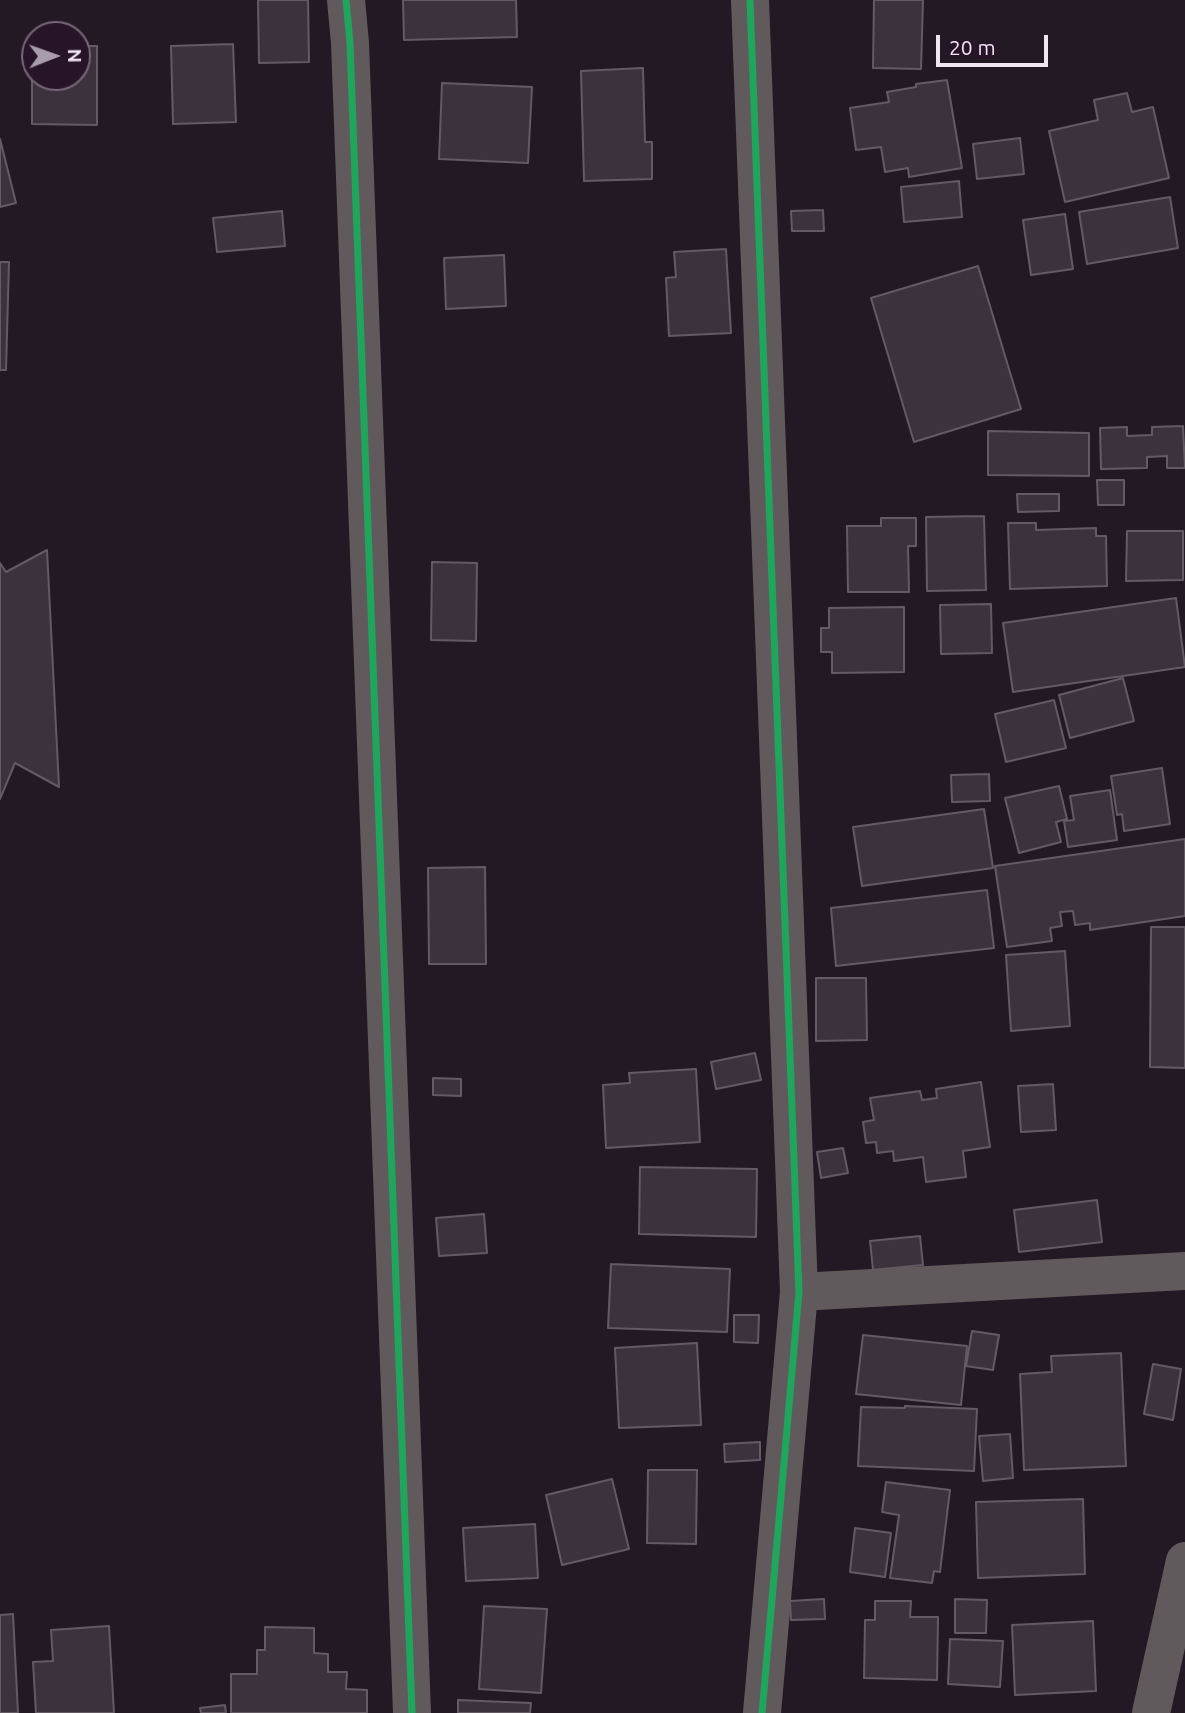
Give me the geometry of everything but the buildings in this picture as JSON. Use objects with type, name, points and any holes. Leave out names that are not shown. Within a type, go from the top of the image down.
[{"type":"street","points":[[346,0],[350,43],[412,1713]]},
{"type":"street","points":[[750,0],[799,1292],[762,1713]]},
{"type":"street","points":[[799,1292],[1185,1271]]},
{"type":"street","points":[[1151,1713],[1185,1561]]},
{"type":"cycle path","points":[[346,0],[350,43],[412,1713]]},
{"type":"cycle path","points":[[750,0],[799,1292],[762,1713]]}]
